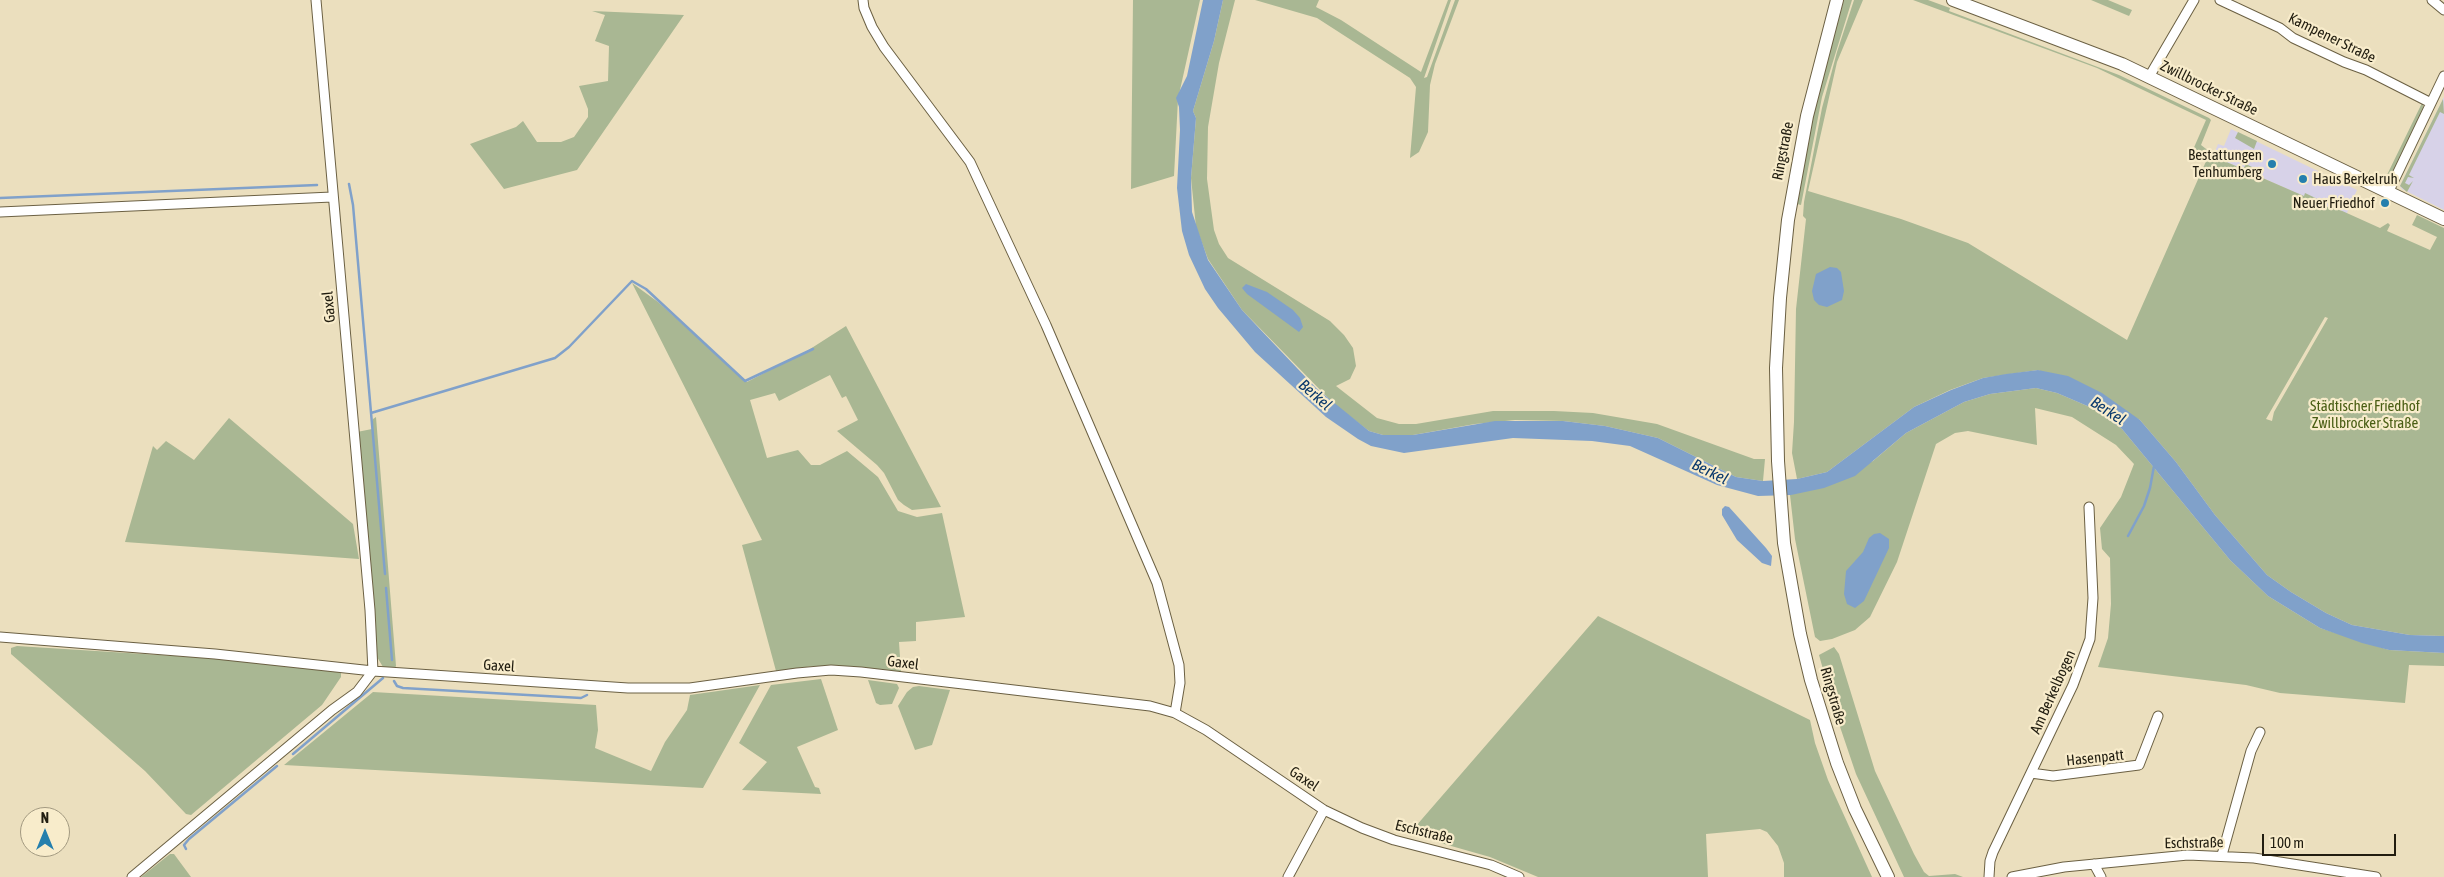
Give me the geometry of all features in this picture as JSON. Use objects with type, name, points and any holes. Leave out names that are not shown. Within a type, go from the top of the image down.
[{"type":"main road","name":"Ringstraße","points":[[1837,0],[1813,88],[1794,180],[1788,220],[1780,298],[1776,368],[1778,461],[1787,560],[1800,634],[1824,725],[1855,809],[1888,877]]},
{"type":"main road","name":"Zwillbrocker Straße","points":[[1953,0],[1971,3],[2115,61],[2444,220]]},
{"type":"street","name":"Gaxel","points":[[316,0],[370,610],[373,671],[660,689],[690,688],[831,670],[1120,702],[1175,713],[1221,740],[1324,810],[1288,877]]},
{"type":"street","points":[[863,0],[872,28],[884,47],[970,162],[1054,342],[1157,583],[1179,665],[1180,683],[1175,713]]},
{"type":"street","points":[[2148,77],[2194,0]]},
{"type":"street","name":"Kampener Straße","points":[[2220,0],[2280,28],[2293,38],[2344,62],[2366,70],[2431,104]]},
{"type":"street","points":[[2432,0],[2444,10]]},
{"type":"street","points":[[2388,193],[2444,78]]},
{"type":"street","points":[[0,212],[332,197]]},
{"type":"street","name":"Am Berkelbogen","points":[[1989,877],[1990,861],[1993,852],[2073,685],[2090,639],[2093,598],[2090,507]]},
{"type":"street","points":[[0,638],[215,654],[373,671]]},
{"type":"street","points":[[132,877],[332,710],[357,692],[373,671]]},
{"type":"street","name":"Hasenpatt","points":[[2031,773],[2053,776],[2139,765],[2158,716]]},
{"type":"street","points":[[2222,855],[2251,751],[2260,732]]},
{"type":"street","name":"Eschstraße","points":[[1324,810],[1362,828],[1394,840],[1491,865],[1519,877]]},
{"type":"street","name":"Eschstraße","points":[[2012,877],[2094,864],[2181,856],[2222,855],[2287,862],[2353,875],[2376,877]]},
{"type":"street","points":[[2094,864],[2101,877]]},
{"type":"shaded area","points":[[2444,97],[2444,210],[2402,189],[2400,186]]},
{"type":"shaded area","name":"Haus Berkelruh","points":[[2231,129],[2357,190],[2346,215],[2213,156],[2218,144],[2224,146]]},
{"type":"green space","points":[[1133,0],[1200,0],[1178,99],[1174,176],[1131,189]]},
{"type":"green space","points":[[1223,0],[1235,0],[1219,63],[1208,127],[1207,179],[1214,230],[1219,244],[1228,258],[1330,321],[1344,335],[1353,348],[1356,366],[1350,379],[1336,386],[1377,418],[1399,424],[1416,424],[1493,411],[1554,411],[1593,413],[1657,424],[1754,459],[1765,459],[1763,481],[1736,477],[1658,438],[1605,426],[1563,421],[1515,420],[1475,424],[1413,435],[1383,435],[1369,431],[1335,405],[1242,310],[1208,259],[1196,227],[1191,178],[1196,118],[1193,111],[1214,41]]},
{"type":"green space","points":[[1255,0],[1319,0],[1316,7],[1341,20],[1421,72],[1448,0],[1451,0],[1424,78],[1427,77],[1455,0],[1459,0],[1435,64],[1430,85],[1428,132],[1419,152],[1410,158],[1416,87],[1410,78],[1317,18]]},
{"type":"green space","points":[[1844,0],[1852,0],[1822,97],[1801,205],[1797,204],[1804,145]]},
{"type":"green space","name":"Städtischer Friedhof Zwillbrocker Straße","points":[[1854,0],[1863,0],[1837,62],[1808,191],[1901,219],[1968,243],[2127,340],[2207,159],[2192,152],[2206,120],[2097,68],[1913,0],[1928,0],[1950,8],[1949,11],[2119,75],[2209,118],[2211,120],[2201,145],[2210,152],[2208,157],[2216,161],[2217,158],[2243,169],[2246,164],[2260,171],[2258,176],[2304,196],[2305,193],[2326,203],[2325,206],[2328,207],[2329,205],[2380,228],[2388,223],[2390,225],[2387,231],[2430,250],[2437,237],[2412,225],[2417,215],[2444,228],[2444,636],[2410,635],[2352,625],[2326,613],[2291,592],[2267,575],[2215,515],[2176,462],[2140,420],[2038,370],[1983,378],[1950,390],[1914,407],[1827,472],[1797,479],[1792,453],[1796,309],[1806,219],[1803,216],[1804,202],[1822,108],[1837,52]],"holes":[[[2325,317],[2328,318],[2274,412],[2272,421],[2266,419]]]},
{"type":"green space","points":[[2091,0],[2108,0],[2132,10],[2129,16]]},
{"type":"green space","points":[[592,11],[684,15],[577,170],[504,189],[470,144],[516,127],[523,121],[537,142],[561,142],[574,137],[588,117],[588,109],[579,86],[608,81],[609,46],[595,41],[605,15]]},
{"type":"green space","points":[[2443,99],[2444,114],[2440,112],[2409,175],[2414,178],[2408,177],[2405,183],[2409,185],[2413,181],[2407,192],[2400,186]]},
{"type":"green space","points":[[2422,103],[2424,108],[2389,181],[2385,179]]},
{"type":"green space","points":[[2238,132],[2257,141],[2254,149],[2235,138]]},
{"type":"green space","points":[[632,283],[658,302],[747,382],[807,351],[846,326],[941,507],[912,510],[904,505],[898,500],[884,473],[877,465],[837,431],[858,420],[846,396],[842,398],[830,375],[779,401],[775,393],[750,400],[767,458],[798,450],[811,465],[820,465],[847,451],[878,477],[898,511],[917,517],[942,513],[965,617],[916,622],[916,641],[899,642],[901,672],[847,666],[814,666],[776,671],[742,545],[762,540]]},
{"type":"green space","points":[[2036,388],[2057,393],[2092,408],[2122,429],[2230,560],[2268,596],[2320,628],[2389,650],[2444,653],[2444,666],[2409,665],[2405,703],[2280,693],[2246,685],[2098,667],[2108,638],[2111,604],[2110,558],[2102,549],[2100,528],[2121,497],[2134,464],[2116,445],[2072,417],[2035,408],[2037,445],[1968,431],[1955,433],[1936,444],[1897,562],[1870,617],[1855,630],[1832,639],[1820,641],[1815,637],[1795,539],[1790,495],[1873,461],[1906,433],[1964,402],[1990,394]]},
{"type":"green space","points":[[376,417],[395,668],[383,667],[377,657],[357,432],[372,429],[373,419]]},
{"type":"green space","points":[[229,418],[353,524],[359,559],[125,542],[153,446],[157,450],[166,441],[194,460]]},
{"type":"green space","points":[[1598,616],[1810,720],[1815,743],[1828,780],[1872,877],[1784,877],[1784,863],[1778,846],[1767,832],[1760,829],[1706,834],[1708,877],[1538,877],[1490,857],[1409,834]]},
{"type":"green space","points":[[17,646],[334,666],[341,670],[341,677],[322,705],[191,815],[186,814],[145,771],[11,654],[11,648]]},
{"type":"green space","points":[[1834,647],[1839,654],[1875,771],[1924,872],[1929,876],[1955,874],[1963,877],[1904,877],[1856,774],[1836,715],[1819,655]]},
{"type":"green space","points":[[821,679],[838,730],[797,747],[815,787],[819,788],[821,794],[742,790],[767,762],[739,743],[771,685]]},
{"type":"green space","points":[[868,680],[897,684],[899,688],[892,704],[880,705],[876,703]]},
{"type":"green space","points":[[760,685],[703,788],[284,765],[373,692],[596,705],[598,730],[595,748],[651,771],[665,742],[687,710],[690,695]]},
{"type":"green space","points":[[913,687],[950,690],[932,745],[915,750],[898,706],[907,692]]},
{"type":"green space","points":[[170,854],[174,854],[191,877],[141,877]]},
{"type":"water","name":"Berkel","points":[[1203,0],[1223,0],[1214,41],[1193,111],[1196,118],[1191,178],[1192,212],[1208,260],[1242,310],[1258,327],[1316,388],[1369,431],[1383,435],[1413,435],[1495,421],[1563,421],[1605,426],[1658,438],[1736,477],[1763,481],[1797,479],[1827,472],[1914,407],[1951,390],[1983,378],[2038,370],[2068,376],[2102,393],[2140,420],[2176,462],[2215,515],[2267,575],[2326,613],[2352,625],[2410,635],[2444,636],[2444,653],[2389,650],[2362,643],[2320,628],[2268,596],[2230,560],[2122,429],[2092,408],[2057,393],[2036,388],[1990,394],[1964,402],[1906,433],[1855,476],[1824,488],[1791,495],[1758,496],[1717,485],[1630,446],[1592,441],[1513,438],[1404,453],[1371,446],[1326,417],[1255,352],[1218,308],[1205,289],[1189,255],[1182,231],[1177,188],[1180,130],[1179,107],[1176,98],[1187,76]]},
{"type":"water","points":[[1830,267],[1837,268],[1841,272],[1844,291],[1842,300],[1827,307],[1819,305],[1814,300],[1812,291],[1816,274]]},
{"type":"water","points":[[1246,284],[1267,292],[1293,310],[1300,318],[1303,327],[1299,332],[1247,294],[1242,288]]},
{"type":"water","points":[[1725,506],[1729,507],[1766,548],[1772,556],[1771,566],[1762,563],[1737,540],[1722,515],[1722,509]]},
{"type":"water","points":[[1880,533],[1889,539],[1889,548],[1864,601],[1855,608],[1847,604],[1844,594],[1846,571],[1863,552],[1869,538],[1874,534]]},
{"type":"waterway","points":[[349,184],[353,205],[385,574]]},
{"type":"waterway","points":[[0,198],[317,185]]},
{"type":"waterway","points":[[371,413],[555,358],[569,347],[632,281],[646,289],[745,381],[813,349]]},
{"type":"waterway","points":[[2128,536],[2144,506],[2154,466]]},
{"type":"waterway","points":[[386,588],[392,660]]},
{"type":"waterway","points":[[293,754],[383,678]]},
{"type":"waterway","points":[[394,681],[397,686],[403,688],[581,698],[587,695]]},
{"type":"waterway","points":[[186,849],[184,845],[189,839],[277,766]]},
{"type":"place","name":"Bestattungen Tenhumberg","points":[[2272,164]]},
{"type":"place","name":"Haus Berkelruh","points":[[2303,179]]},
{"type":"place","name":"Neuer Friedhof","points":[[2385,203]]}]
